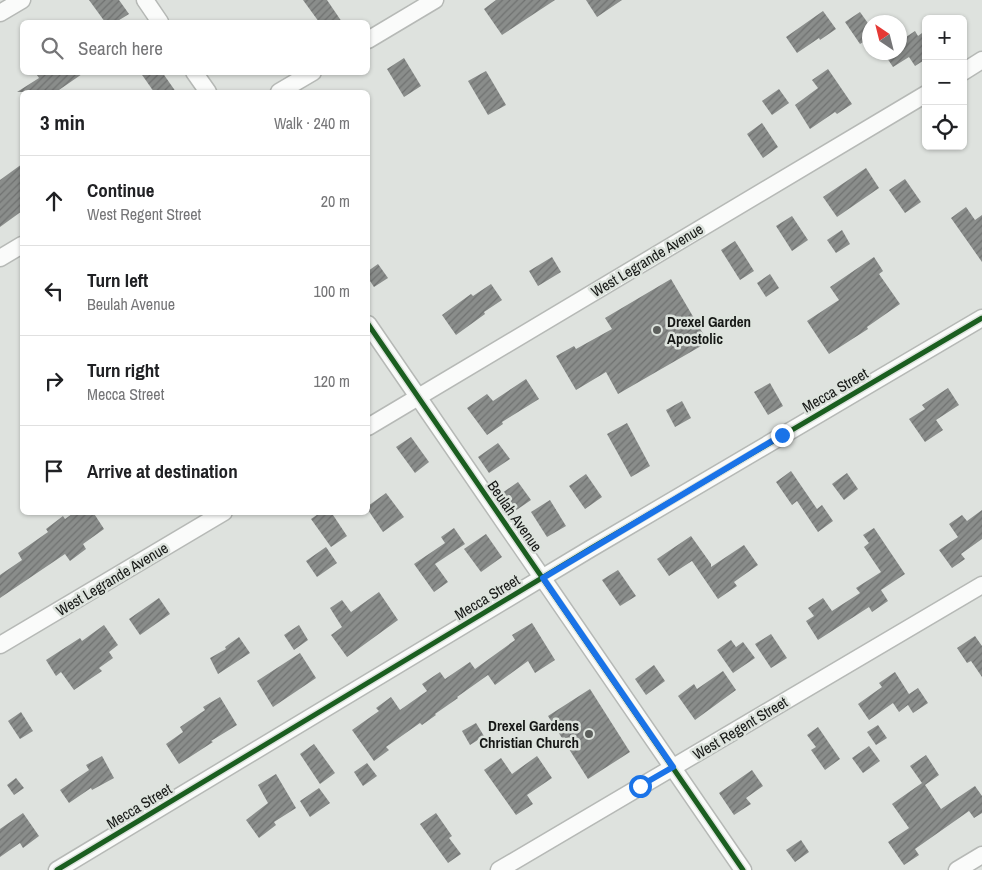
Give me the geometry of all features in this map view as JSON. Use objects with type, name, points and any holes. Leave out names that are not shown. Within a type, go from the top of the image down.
[{"type":"street","points":[[0,13],[22,0]]},
{"type":"street","points":[[144,0],[159,20]]},
{"type":"street","points":[[370,39],[435,0]]},
{"type":"street","points":[[967,69],[982,60]]},
{"type":"street","points":[[196,75],[207,90]]},
{"type":"street","points":[[282,90],[308,75]]},
{"type":"street","name":"West Legrande Avenue","points":[[370,426],[922,96]]},
{"type":"street","points":[[0,258],[20,246]]},
{"type":"street","name":"Mecca Street","points":[[58,870],[748,455],[982,318]]},
{"type":"street","name":"Beulah Avenue","points":[[370,327],[743,870]]},
{"type":"street","name":"West Legrande Avenue","points":[[0,645],[219,515]]},
{"type":"street","name":"West Regent Street","points":[[499,870],[982,585]]},
{"type":"street","points":[[957,870],[982,855]]},
{"type":"building","points":[[89,0],[119,0],[129,14],[119,20],[104,20]]},
{"type":"building","points":[[303,0],[327,0],[341,20],[318,20]]},
{"type":"building","points":[[496,0],[555,0],[502,35],[484,9]]},
{"type":"building","points":[[586,0],[622,0],[597,17]]},
{"type":"building","points":[[823,11],[836,29],[797,53],[786,37]]},
{"type":"building","points":[[860,12],[862,15],[862,43],[860,44],[845,22]]},
{"type":"building","points":[[915,31],[918,36],[922,33],[922,62],[915,66],[909,57],[907,58],[907,36]]},
{"type":"building","points":[[404,58],[421,86],[404,97],[387,69]]},
{"type":"building","points":[[888,60],[904,60],[893,67]]},
{"type":"building","points":[[828,69],[852,104],[837,114],[835,112],[810,129],[795,105],[818,88],[812,80]]},
{"type":"building","points":[[486,71],[506,105],[488,115],[468,81]]},
{"type":"building","points":[[37,75],[81,75],[59,90],[20,90],[39,78]]},
{"type":"building","points":[[142,75],[164,75],[175,90],[153,90]]},
{"type":"building","points":[[779,89],[789,103],[772,115],[762,101]]},
{"type":"building","points":[[762,123],[778,147],[763,158],[747,134]]},
{"type":"building","points":[[20,165],[20,212],[0,227],[0,180]]},
{"type":"building","points":[[866,168],[879,188],[837,217],[823,197]]},
{"type":"building","points":[[905,179],[921,202],[905,213],[889,190]]},
{"type":"building","points":[[966,207],[975,220],[982,215],[982,262],[951,218]]},
{"type":"building","points":[[792,216],[808,240],[792,251],[776,226]]},
{"type":"building","points":[[842,230],[850,244],[836,253],[827,240]]},
{"type":"building","points":[[735,241],[754,271],[740,280],[721,250]]},
{"type":"building","points":[[552,257],[561,272],[538,286],[529,271]]},
{"type":"building","points":[[874,257],[883,271],[879,274],[900,304],[867,327],[868,329],[829,354],[807,321],[839,300],[830,287]]},
{"type":"building","points":[[378,264],[388,278],[374,287],[370,281],[370,270]]},
{"type":"building","points":[[770,274],[779,288],[766,297],[757,283]]},
{"type":"building","name":"Drexel Garden Apostolic","points":[[671,279],[708,342],[618,394],[606,372],[576,390],[556,356],[574,346],[576,349],[612,329],[605,318]]},
{"type":"building","points":[[491,284],[502,300],[456,335],[442,315],[471,294],[473,296]]},
{"type":"building","points":[[526,379],[539,399],[502,422],[503,424],[487,435],[467,408],[487,394],[493,401]]},
{"type":"building","points":[[770,383],[783,406],[768,415],[754,392]]},
{"type":"building","points":[[948,388],[959,405],[936,420],[943,430],[925,442],[909,419],[925,409],[922,405]]},
{"type":"building","points":[[682,401],[691,418],[675,427],[666,410]]},
{"type":"building","points":[[627,423],[650,466],[631,477],[607,434]]},
{"type":"building","points":[[411,437],[429,462],[415,473],[396,447]]},
{"type":"building","points":[[498,443],[510,459],[489,473],[478,457]]},
{"type":"building","points":[[791,471],[817,509],[822,505],[833,521],[818,532],[797,501],[792,505],[776,482]]},
{"type":"building","points":[[847,473],[858,489],[844,500],[832,484]]},
{"type":"building","points":[[586,474],[602,497],[585,509],[569,486]]},
{"type":"building","points":[[518,482],[531,500],[515,511],[502,493]]},
{"type":"building","points":[[386,493],[404,517],[383,532],[370,513],[370,505]]},
{"type":"building","points":[[550,500],[566,526],[547,537],[531,512]]},
{"type":"building","points":[[982,510],[982,539],[961,554],[965,559],[952,568],[939,550],[958,537],[949,524],[962,515],[967,521]]},
{"type":"building","points":[[71,515],[95,515],[104,529],[83,544],[86,549],[70,561],[65,554],[0,598],[0,575],[22,560],[18,553],[48,532],[46,529],[63,516],[65,519]]},
{"type":"building","points":[[317,515],[333,515],[347,536],[331,547],[311,519]]},
{"type":"building","points":[[454,528],[465,544],[435,564],[448,582],[434,592],[414,564],[445,543],[441,537]]},
{"type":"building","points":[[874,528],[905,574],[881,590],[888,601],[872,612],[869,607],[818,640],[806,621],[814,616],[808,608],[823,598],[832,611],[860,593],[856,588],[881,572],[864,547],[869,543],[863,535]]},
{"type":"building","points":[[486,534],[502,557],[481,572],[464,549]]},
{"type":"building","points":[[691,536],[711,564],[711,567],[744,545],[758,565],[734,582],[737,586],[718,599],[692,561],[669,576],[657,559]]},
{"type":"building","points":[[326,547],[337,563],[317,577],[306,561]]},
{"type":"building","points":[[618,570],[636,596],[620,606],[602,580]]},
{"type":"building","points":[[379,592],[398,620],[347,657],[331,635],[342,627],[330,608],[342,600],[351,612]]},
{"type":"building","points":[[159,598],[170,614],[140,635],[129,619]]},
{"type":"building","points":[[532,623],[555,660],[535,673],[528,661],[495,685],[488,675],[422,725],[420,723],[386,747],[389,750],[374,761],[352,730],[379,711],[376,708],[391,697],[400,710],[427,691],[422,684],[440,672],[445,679],[470,662],[475,669],[515,640],[512,635]]},
{"type":"building","points":[[104,625],[118,645],[109,652],[113,658],[99,668],[102,671],[74,690],[61,672],[56,676],[46,660],[80,638],[82,641]]},
{"type":"building","points":[[299,625],[308,640],[294,650],[284,635]]},
{"type":"building","points":[[771,634],[787,658],[771,668],[755,644]]},
{"type":"building","points":[[975,636],[982,646],[982,677],[971,661],[967,663],[957,648]]},
{"type":"building","points":[[239,637],[250,653],[218,674],[210,658],[226,649],[225,647]]},
{"type":"building","points":[[731,640],[736,647],[743,642],[755,658],[733,673],[717,650]]},
{"type":"building","points":[[300,653],[316,678],[273,707],[257,681]]},
{"type":"building","points":[[654,665],[665,681],[646,695],[635,679]]},
{"type":"building","points":[[723,671],[736,690],[695,720],[678,696],[694,684],[697,689]]},
{"type":"building","points":[[895,672],[909,694],[918,688],[928,703],[913,713],[908,705],[899,712],[893,703],[869,720],[858,704],[882,687],[879,683]]},
{"type":"building","name":"Drexel Gardens Christian Church","points":[[590,689],[630,752],[588,779],[548,716]]},
{"type":"building","points":[[220,697],[237,725],[179,764],[166,744],[183,732],[180,727],[205,710],[203,707]]},
{"type":"building","points":[[21,712],[33,731],[20,739],[8,721]]},
{"type":"building","points":[[476,723],[484,736],[470,745],[462,731]]},
{"type":"building","points":[[878,725],[887,738],[876,745],[867,732]]},
{"type":"building","points":[[818,727],[840,759],[825,770],[811,750],[816,747],[807,735]]},
{"type":"building","points":[[314,744],[335,773],[320,784],[300,754]]},
{"type":"building","points":[[869,746],[880,761],[863,773],[852,758]]},
{"type":"building","points":[[926,755],[939,775],[925,785],[941,809],[975,786],[982,796],[982,813],[974,818],[969,811],[915,849],[919,855],[904,865],[888,842],[909,828],[892,804],[922,783],[910,766]]},
{"type":"building","points":[[102,756],[114,778],[92,790],[91,788],[69,803],[60,790],[89,770],[86,765]]},
{"type":"building","points":[[537,756],[552,778],[527,795],[533,804],[516,815],[484,770],[501,758],[512,774]]},
{"type":"building","points":[[367,763],[377,776],[363,786],[354,772]]},
{"type":"building","points":[[752,770],[763,786],[746,798],[751,804],[734,815],[719,793]]},
{"type":"building","points":[[276,774],[296,808],[274,822],[276,825],[259,838],[246,820],[268,803],[258,785]]},
{"type":"building","points":[[16,778],[24,788],[14,795],[7,785]]},
{"type":"building","points":[[319,788],[330,803],[310,817],[300,801]]},
{"type":"building","points":[[23,813],[39,836],[23,848],[20,843],[0,857],[0,829]]},
{"type":"building","points":[[436,813],[452,836],[449,838],[461,854],[448,863],[420,824]]},
{"type":"building","points":[[801,840],[809,852],[795,862],[786,850]]},
{"type":"cycle path","points":[[57,870],[590,549],[982,318]]},
{"type":"cycle path","points":[[370,327],[743,870]]},
{"type":"place","name":"Drexel Garden Apostolic","points":[[657,330]]},
{"type":"place","name":"Drexel Gardens Christian Church","points":[[589,734]]},
{"type":"route","points":[[640,786],[673,767],[543,578],[782,435]]}]
